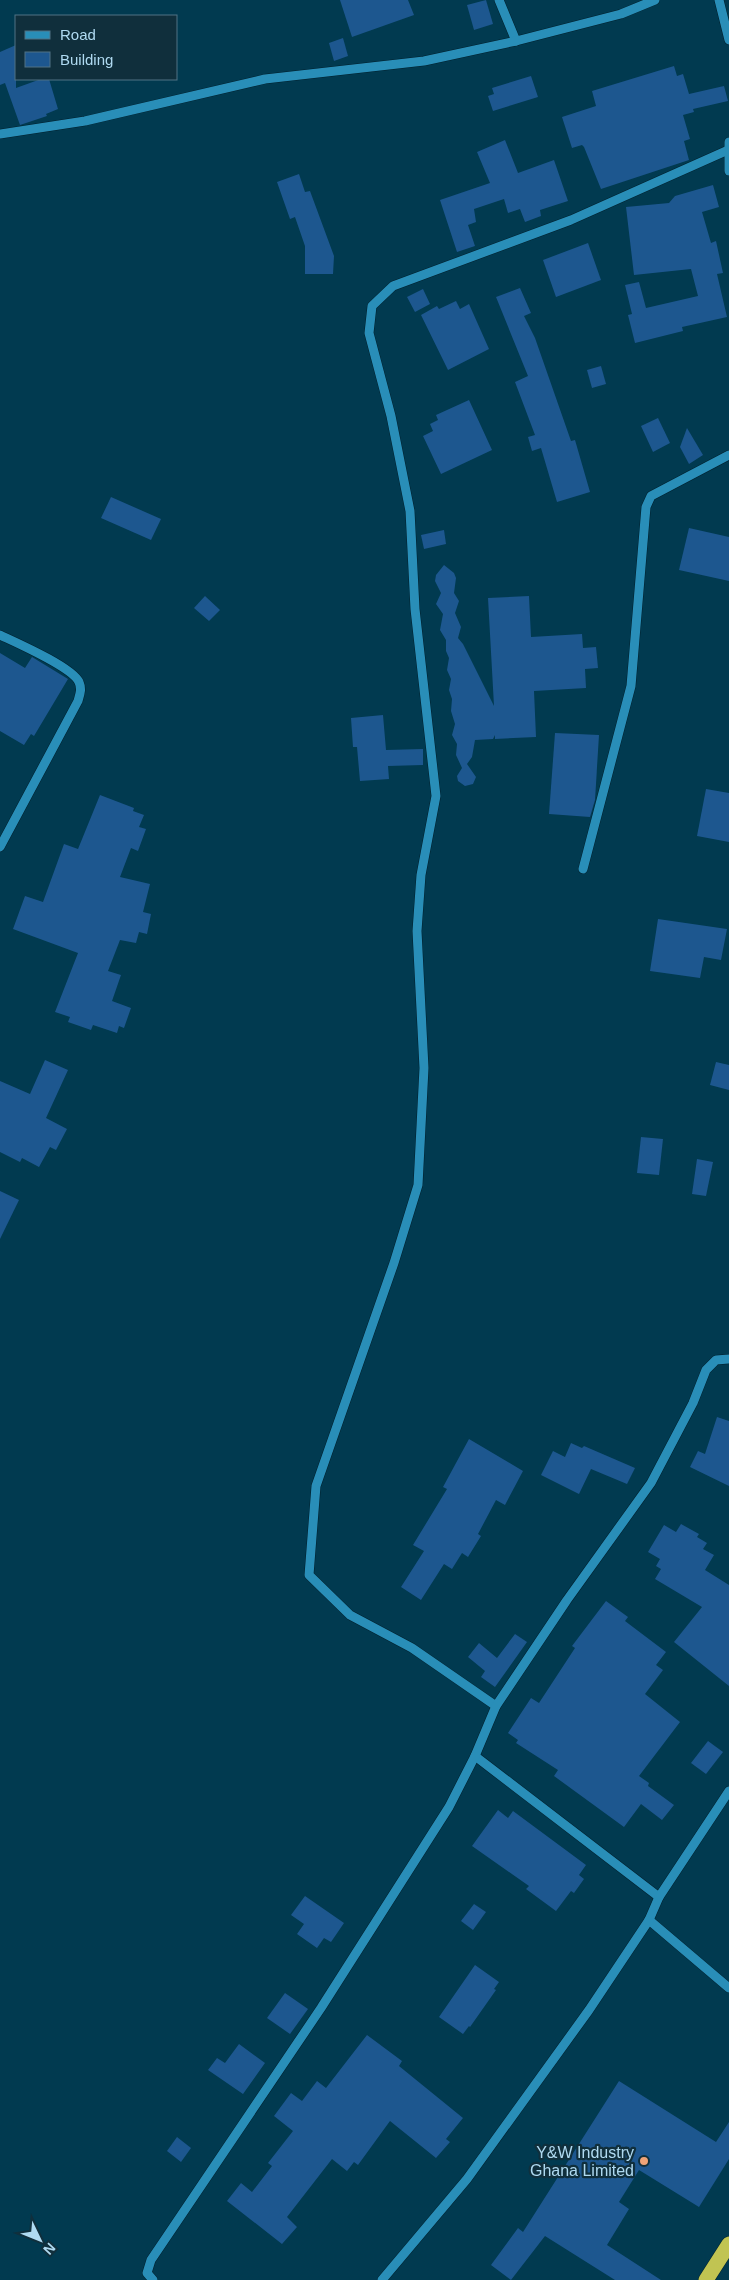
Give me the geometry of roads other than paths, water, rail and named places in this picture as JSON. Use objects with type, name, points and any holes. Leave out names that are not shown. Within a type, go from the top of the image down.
[{"type":"highway","points":[[706,2280],[729,2244]]},
{"type":"street","points":[[499,0],[516,41]]},
{"type":"street","points":[[0,134],[85,121],[265,79],[424,61],[516,41],[621,14],[655,0]]},
{"type":"street","points":[[719,0],[729,40]]},
{"type":"street","points":[[496,1706],[412,1648],[350,1615],[308,1575],[316,1486],[394,1264],[418,1185],[424,1068],[417,931],[421,875],[436,796],[416,609],[410,511],[391,416],[369,333],[372,306],[393,286],[571,220],[728,146],[729,171]]},
{"type":"street","points":[[583,869],[630,686],[646,507],[651,496],[729,455]]},
{"type":"street","points":[[0,635],[67,670],[78,680],[81,688],[78,701],[0,847]]},
{"type":"street","points":[[153,2280],[147,2273],[151,2260],[321,2008],[449,1807],[475,1756],[496,1706],[567,1600],[651,1483],[693,1403],[706,1370],[716,1360],[729,1359]]},
{"type":"street","points":[[475,1756],[659,1897]]},
{"type":"street","points":[[382,2280],[467,2179],[589,2010],[649,1920],[659,1897],[729,1791]]},
{"type":"street","points":[[649,1920],[729,1988]]},
{"type":"place","name":"Y&W Industry Ghana Limited","points":[[644,2161]]}]
